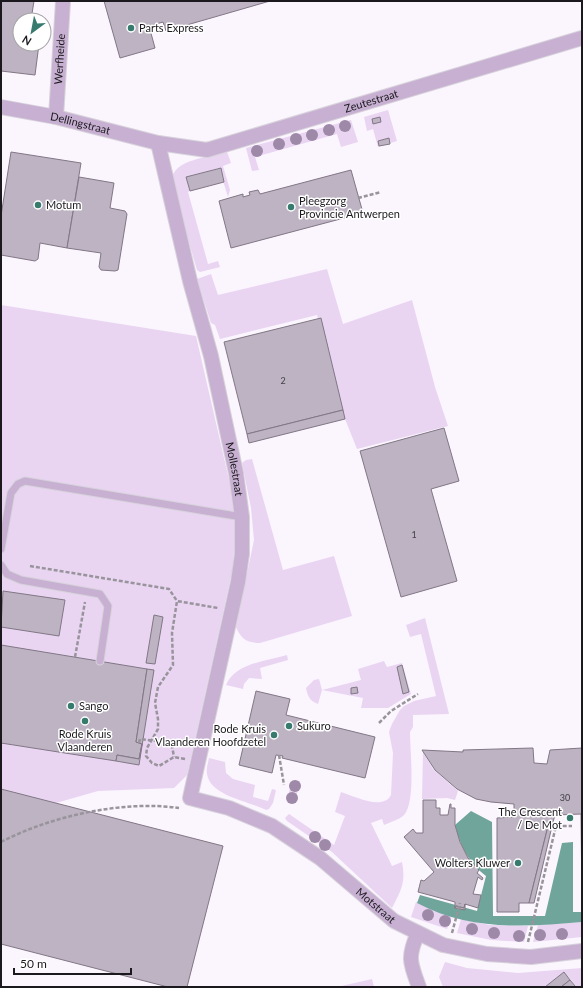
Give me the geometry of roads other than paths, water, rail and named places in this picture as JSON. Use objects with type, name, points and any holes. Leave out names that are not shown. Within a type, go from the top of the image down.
[{"type":"street","name":"Werfheide","points":[[56,117],[63,1]]},
{"type":"street","name":"Zeutestraat","points":[[158,143],[207,150],[582,38]]},
{"type":"street","name":"Dellingstraat","points":[[1,107],[56,117],[158,143]]},
{"type":"street","name":"Mollestraat","points":[[158,143],[190,281],[211,356],[236,473],[242,517],[242,554],[188,803]]},
{"type":"street","name":"Motstraat","points":[[188,803],[229,808],[272,826],[320,858],[394,921],[443,945],[487,954],[531,957],[582,951]]},
{"type":"street","points":[[418,933],[413,944],[410,962],[419,987]]},
{"type":"lane","points":[[1,549],[11,492],[18,484],[25,481],[242,517]]},
{"type":"lane","points":[[1,565],[7,574],[21,580],[100,594],[108,606],[100,662]]},
{"type":"place","name":"Parts Express","points":[[131,28]]},
{"type":"place","name":"Motum","points":[[38,205]]},
{"type":"place","name":"Pleegzorg Provincie Antwerpen","points":[[291,207]]},
{"type":"place","name":"Sango","points":[[71,706]]},
{"type":"place","name":"Rode Kruis Vlaanderen","points":[[85,721]]},
{"type":"place","name":"Sukuro","points":[[289,726]]},
{"type":"place","name":"Rode Kruis Vlaanderen Hoofdzetel","points":[[274,735]]},
{"type":"place","name":"The Crescent / De Mot","points":[[570,818]]},
{"type":"place","name":"Wolters Kluwer","points":[[518,863]]}]
